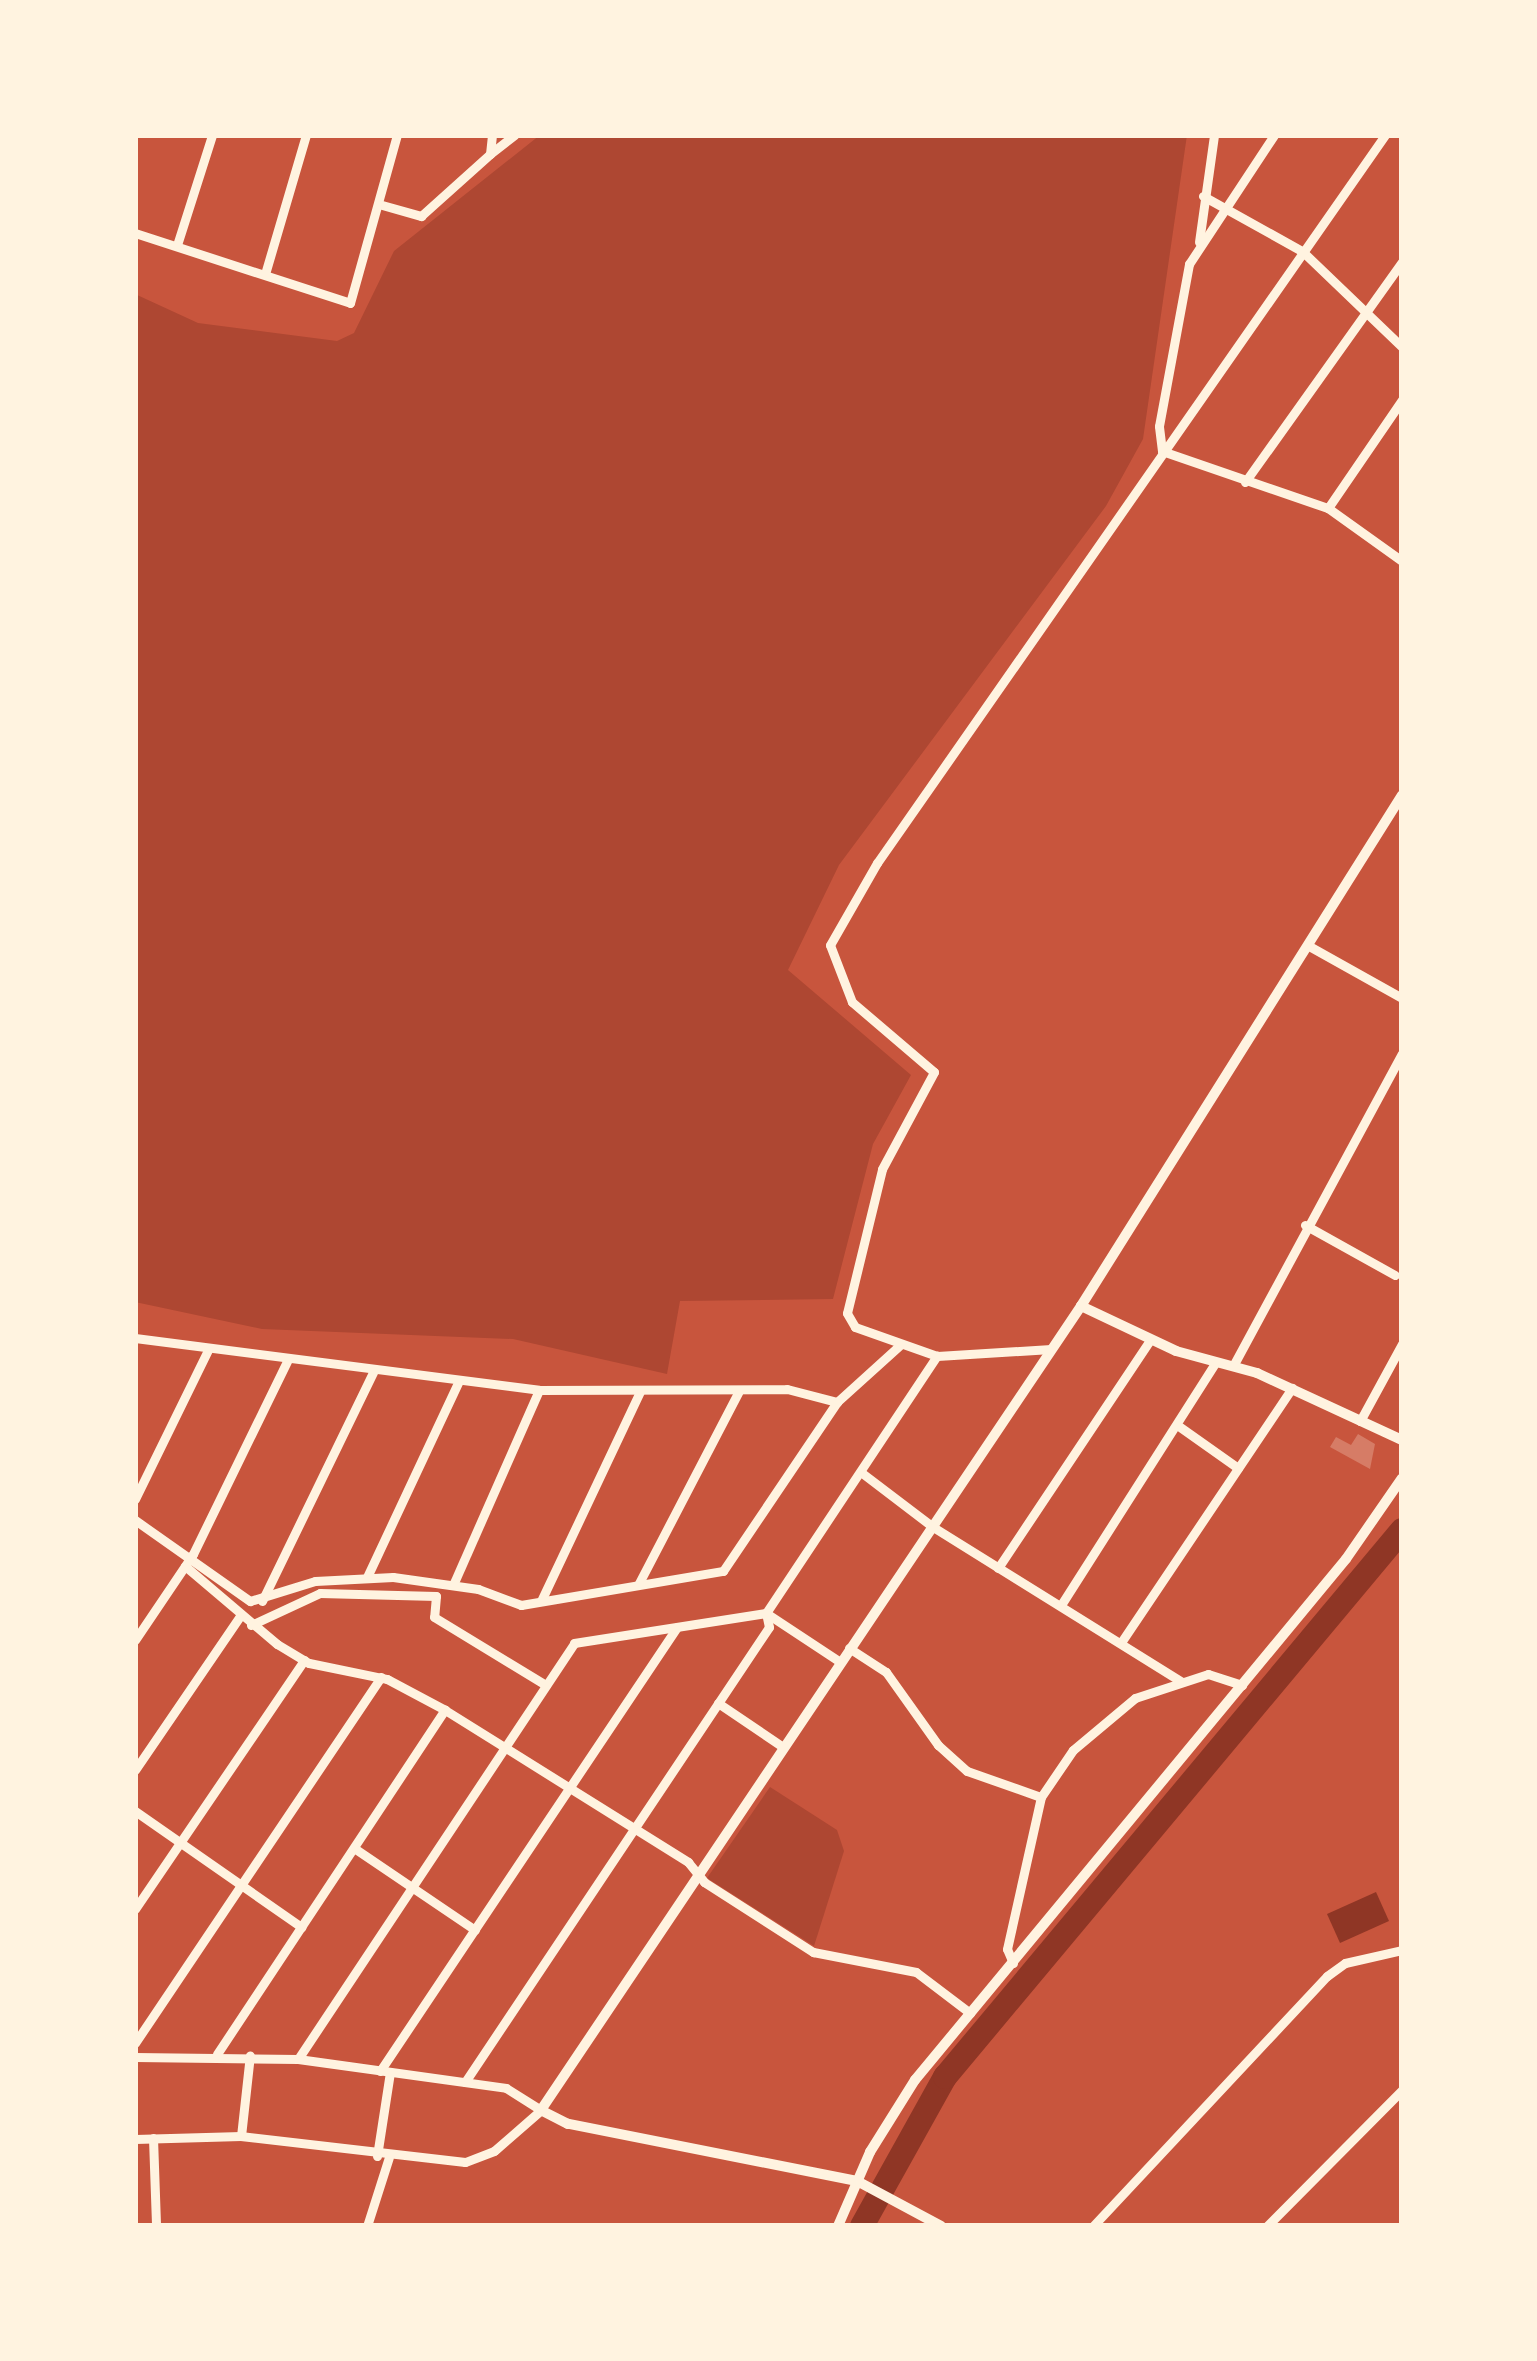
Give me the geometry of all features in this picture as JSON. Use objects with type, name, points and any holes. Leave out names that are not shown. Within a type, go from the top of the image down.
[{"type":"street","points":[[177,244],[212,135]]},
{"type":"street","points":[[265,274],[306,135]]},
{"type":"street","points":[[135,233],[350,303],[382,205],[397,135]]},
{"type":"street","points":[[490,154],[492,135]]},
{"type":"street","points":[[382,205],[421,216],[514,135]]},
{"type":"street","points":[[1162,451],[1159,427],[1198,244],[1214,135]]},
{"type":"street","points":[[1198,244],[1274,135]]},
{"type":"street","points":[[1051,1349],[937,1356],[855,1327],[847,1313],[882,1169],[934,1072],[852,1002],[830,945],[877,863],[1385,135]]},
{"type":"street","points":[[1203,196],[1302,251],[1402,347]]},
{"type":"street","points":[[1245,482],[1402,262]]},
{"type":"street","points":[[1328,508],[1402,400]]},
{"type":"street","points":[[1162,451],[1328,508],[1402,561]]},
{"type":"street","points":[[135,2139],[241,2136],[383,2157],[464,2162],[494,2151],[541,2110],[1081,1306],[1402,796]]},
{"type":"street","points":[[1309,946],[1402,998]]},
{"type":"street","points":[[1233,1366],[1305,1225],[1402,1054]]},
{"type":"street","points":[[1305,1225],[1395,1275]]},
{"type":"street","points":[[1081,1306],[1214,1365],[1233,1366],[1292,1388],[1402,1440]]},
{"type":"street","points":[[135,1338],[539,1390],[818,1392],[837,1402]]},
{"type":"street","points":[[998,1568],[1151,1339]]},
{"type":"street","points":[[1360,1421],[1402,1344]]},
{"type":"street","points":[[135,1520],[193,1554],[250,1601],[315,1581],[367,1577],[453,1586],[521,1605],[723,1571],[837,1402],[899,1346]]},
{"type":"street","points":[[135,1499],[209,1348]]},
{"type":"street","points":[[465,2082],[769,1627],[766,1613],[937,1356]]},
{"type":"street","points":[[135,1640],[193,1554],[288,1360]]},
{"type":"street","points":[[1061,1605],[1180,1427],[1214,1365]]},
{"type":"street","points":[[262,1601],[374,1370]]},
{"type":"street","points":[[367,1577],[459,1381]]},
{"type":"street","points":[[1122,1641],[1292,1388]]},
{"type":"street","points":[[453,1586],[539,1390]]},
{"type":"street","points":[[541,1601],[640,1391]]},
{"type":"street","points":[[639,1583],[739,1391]]},
{"type":"street","points":[[1180,1427],[1238,1468]]},
{"type":"street","points":[[862,1473],[933,1527],[1182,1682]]},
{"type":"street","points":[[838,2226],[856,2182],[914,2080],[1242,1685],[1402,1478]]},
{"type":"street","points":[[185,1567],[239,1616],[304,1660],[381,1676],[445,1710],[634,1828],[813,1952],[916,1972],[970,2013]]},
{"type":"street","points":[[251,1624],[320,1593],[436,1596],[434,1618],[546,1685]]},
{"type":"street","points":[[298,2059],[574,1643],[766,1613],[840,1661]]},
{"type":"street","points":[[135,1770],[239,1616]]},
{"type":"street","points":[[367,2226],[383,2157],[385,2072],[677,1627]]},
{"type":"street","points":[[849,1648],[886,1672],[967,1771],[1041,1797]]},
{"type":"street","points":[[135,1909],[304,1660]]},
{"type":"street","points":[[1012,1964],[1007,1948],[1041,1797],[1073,1750],[1135,1698],[1208,1674],[1242,1685]]},
{"type":"street","points":[[135,2043],[381,1676]]},
{"type":"street","points":[[718,1703],[783,1747]]},
{"type":"street","points":[[217,2054],[445,1710]]},
{"type":"street","points":[[135,1811],[302,1927]]},
{"type":"street","points":[[354,1849],[475,1930]]},
{"type":"street","points":[[1094,2226],[1316,1986],[1345,1963],[1402,1950]]},
{"type":"street","points":[[241,2136],[250,2054]]},
{"type":"street","points":[[135,2057],[250,2054],[506,2088],[568,2124],[856,2182],[940,2226]]},
{"type":"street","points":[[1267,2226],[1402,2090]]},
{"type":"street","points":[[153,2138],[156,2226]]},
{"type":"shaded area","points":[[540,135],[1187,135],[1143,439],[1106,506],[839,865],[788,970],[911,1075],[873,1144],[833,1299],[680,1301],[667,1374],[513,1339],[262,1329],[135,1302],[135,294],[198,323],[337,341],[354,333],[394,251]]},
{"type":"shaded area","points":[[770,1787],[837,1830],[844,1851],[814,1946],[707,1878]]},
{"type":"shaded area","points":[[1376,1892],[1389,1921],[1340,1943],[1327,1914]]},
{"type":"building","points":[[1358,1434],[1375,1444],[1370,1469],[1330,1447],[1336,1437],[1351,1445]]},
{"type":"waterway","points":[[862,2226],[945,2077],[1402,1530]]}]
